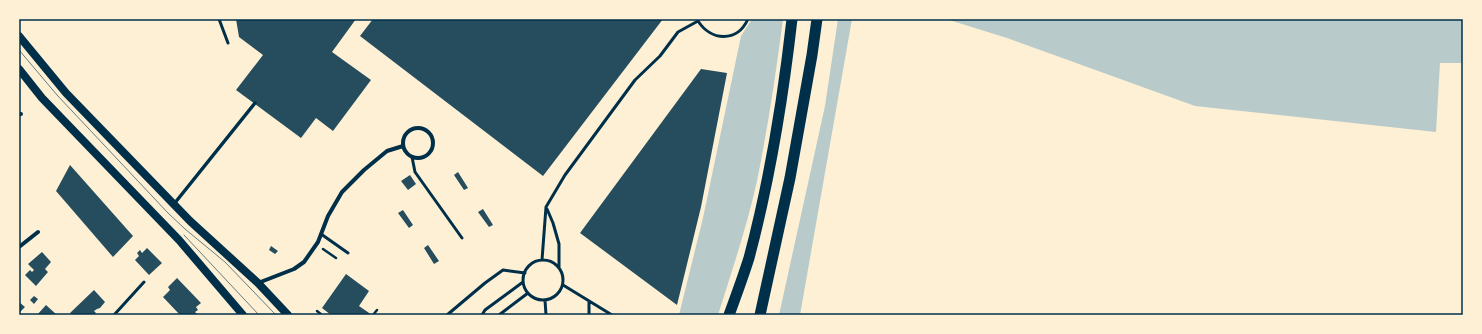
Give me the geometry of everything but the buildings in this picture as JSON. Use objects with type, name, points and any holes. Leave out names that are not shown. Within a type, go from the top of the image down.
[{"type":"highway","points":[[729,315],[748,258],[769,171],[784,86],[792,19]]},
{"type":"highway","points":[[760,315],[790,178],[817,19]]},
{"type":"highway","points":[[754,315],[766,285]]},
{"type":"main road","points":[[19,36],[66,94],[190,221],[258,283],[288,315]]},
{"type":"main road","points":[[19,69],[42,98],[179,240],[242,315]]},
{"type":"street","points":[[174,204],[255,103]]},
{"type":"street","points":[[421,129],[429,134],[433,143],[430,152],[422,158],[412,157],[404,150],[404,136],[412,130],[421,129]]},
{"type":"street","points":[[258,283],[294,268],[304,262],[316,244],[328,216],[342,192],[386,151],[403,146]]},
{"type":"street","points":[[19,247],[38,232]]},
{"type":"lane","points":[[219,19],[228,43]]},
{"type":"lane","points":[[542,260],[546,207],[565,175],[635,80],[660,56],[678,32],[698,20],[708,32],[715,36],[730,36],[743,27],[748,19]]},
{"type":"lane","points":[[412,157],[415,172],[462,238]]},
{"type":"lane","points":[[546,207],[553,223],[559,244],[559,267]]},
{"type":"lane","points":[[321,234],[348,253]]},
{"type":"lane","points":[[542,260],[554,263],[559,267],[562,273],[563,285],[556,296],[545,300],[539,300],[528,293],[523,282],[525,273],[530,265],[542,260]]},
{"type":"lane","points":[[447,315],[503,270],[525,273]]},
{"type":"lane","points":[[114,315],[144,282]]},
{"type":"lane","points":[[482,315],[485,310],[523,282]]},
{"type":"lane","points":[[563,285],[612,315]]},
{"type":"lane","points":[[499,315],[528,293]]},
{"type":"lane","points":[[545,300],[546,315]]},
{"type":"lane","points":[[589,301],[589,315]]},
{"type":"path","points":[[316,244],[336,258]]},
{"type":"path","points":[[373,315],[377,310]]},
{"type":"path","points":[[317,311],[322,315]]},
{"type":"shaded area","points":[[752,19],[783,19],[775,80],[761,161],[749,215],[718,315],[679,315],[703,218],[741,36]]},
{"type":"shaded area","points":[[838,19],[852,19],[800,315],[779,315],[825,106]]},
{"type":"shaded area","points":[[946,19],[1463,19],[1463,63],[1440,63],[1436,132],[1195,106],[1007,38]]},
{"type":"tram line","points":[[19,50],[57,95],[168,213],[225,262],[276,315]]},
{"type":"tram line","points":[[184,235],[259,315]]}]
